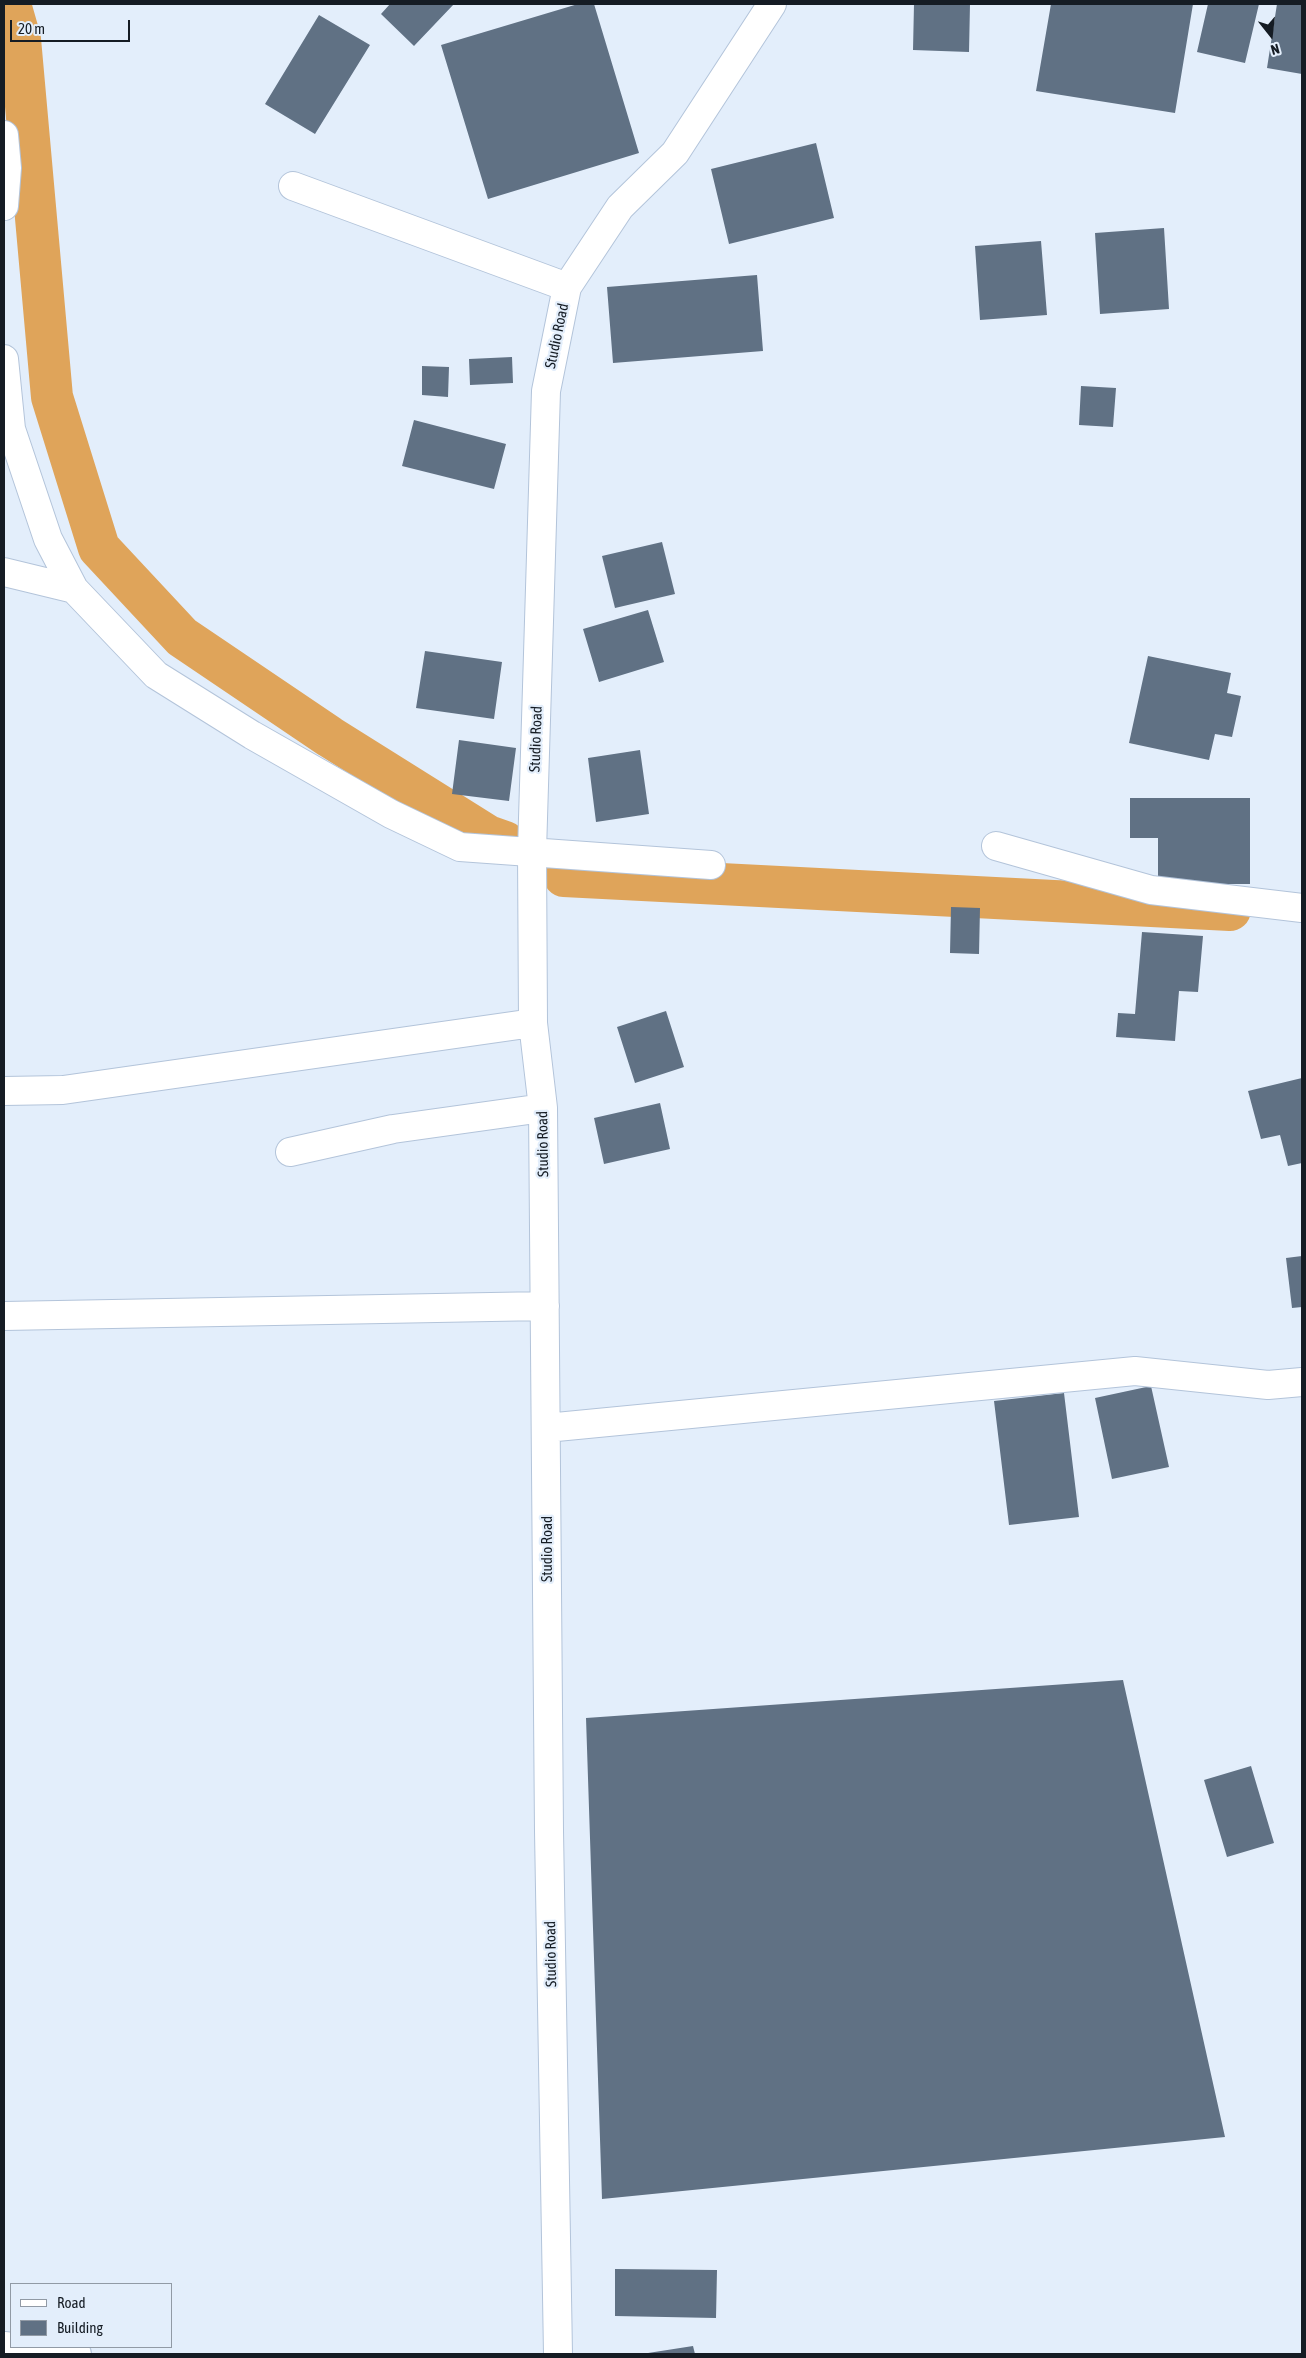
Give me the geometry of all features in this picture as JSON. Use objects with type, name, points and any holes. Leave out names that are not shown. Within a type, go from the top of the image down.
[{"type":"street","name":"Studio Road","points":[[558,2354],[549,1851],[543,1108],[533,1023],[532,851],[546,391],[567,287],[620,207],[675,153],[772,4]]},
{"type":"street","points":[[4,135],[8,168],[4,206]]},
{"type":"street","points":[[293,186],[567,287]]},
{"type":"street","points":[[4,359],[10,429],[48,539],[74,589],[156,675],[252,735],[391,814],[460,847],[711,865]]},
{"type":"street","points":[[4,572],[74,589]]},
{"type":"street","points":[[996,846],[1151,890],[1302,908]]},
{"type":"street","points":[[4,1091],[63,1090],[533,1023]]},
{"type":"street","points":[[290,1152],[393,1129],[543,1108]]},
{"type":"street","points":[[4,1316],[545,1306]]},
{"type":"street","points":[[546,1428],[1135,1371],[1268,1385],[1302,1382]]},
{"type":"street","points":[[22,2348],[77,2354]]},
{"type":"building","points":[[390,4],[454,4],[414,46],[381,14]]},
{"type":"building","points":[[578,4],[594,4],[639,153],[488,199],[441,45]]},
{"type":"building","points":[[914,4],[970,4],[969,52],[913,50]]},
{"type":"building","points":[[1051,4],[1193,4],[1175,113],[1036,91]]},
{"type":"building","points":[[1208,4],[1259,4],[1245,63],[1197,52]]},
{"type":"building","points":[[1277,4],[1302,4],[1302,74],[1267,68]]},
{"type":"building","points":[[319,15],[370,45],[315,134],[265,104]]},
{"type":"building","points":[[816,143],[834,218],[729,244],[711,169]]},
{"type":"building","points":[[1164,228],[1169,309],[1100,314],[1095,233]]},
{"type":"building","points":[[1041,241],[1047,315],[980,320],[975,246]]},
{"type":"building","points":[[757,275],[763,351],[613,363],[607,287]]},
{"type":"building","points":[[512,357],[513,383],[470,385],[469,359]]},
{"type":"building","points":[[422,366],[449,367],[448,397],[422,395]]},
{"type":"building","points":[[1081,386],[1116,388],[1113,427],[1079,425]]},
{"type":"building","points":[[414,420],[506,444],[494,489],[402,466]]},
{"type":"building","points":[[662,542],[675,594],[615,608],[602,556]]},
{"type":"building","points":[[648,610],[664,662],[599,682],[583,629]]},
{"type":"building","points":[[425,651],[502,662],[494,719],[416,708]]},
{"type":"building","points":[[1148,656],[1231,673],[1227,693],[1241,696],[1232,737],[1215,734],[1209,760],[1129,743]]},
{"type":"building","points":[[459,740],[516,748],[509,801],[452,794]]},
{"type":"building","points":[[640,750],[649,814],[596,822],[588,758]]},
{"type":"building","points":[[1130,798],[1250,798],[1250,884],[1158,884],[1158,838],[1130,838]]},
{"type":"building","points":[[951,907],[980,908],[979,954],[950,953]]},
{"type":"building","points":[[1142,932],[1203,936],[1198,992],[1179,991],[1175,1041],[1116,1037],[1118,1013],[1135,1014]]},
{"type":"building","points":[[666,1011],[684,1067],[635,1083],[617,1027]]},
{"type":"building","points":[[1302,1078],[1302,1163],[1288,1166],[1280,1135],[1261,1139],[1248,1091]]},
{"type":"building","points":[[660,1103],[670,1149],[604,1164],[594,1118]]},
{"type":"building","points":[[1302,1256],[1302,1307],[1292,1308],[1286,1258]]},
{"type":"building","points":[[1151,1386],[1169,1467],[1112,1479],[1095,1398]]},
{"type":"building","points":[[1064,1393],[1079,1517],[1009,1525],[994,1401]]},
{"type":"building","points":[[1123,1680],[1225,2137],[602,2199],[586,1718]]},
{"type":"building","points":[[1251,1766],[1274,1843],[1227,1857],[1204,1780]]},
{"type":"building","points":[[615,2269],[717,2270],[716,2318],[615,2316]]},
{"type":"building","points":[[693,2346],[695,2354],[648,2354],[648,2353]]},
{"type":"waterway","points":[[10,4],[20,39],[52,397],[99,548],[182,637],[330,737],[488,836],[505,842]]},
{"type":"waterway","points":[[564,876],[1230,910]]}]
